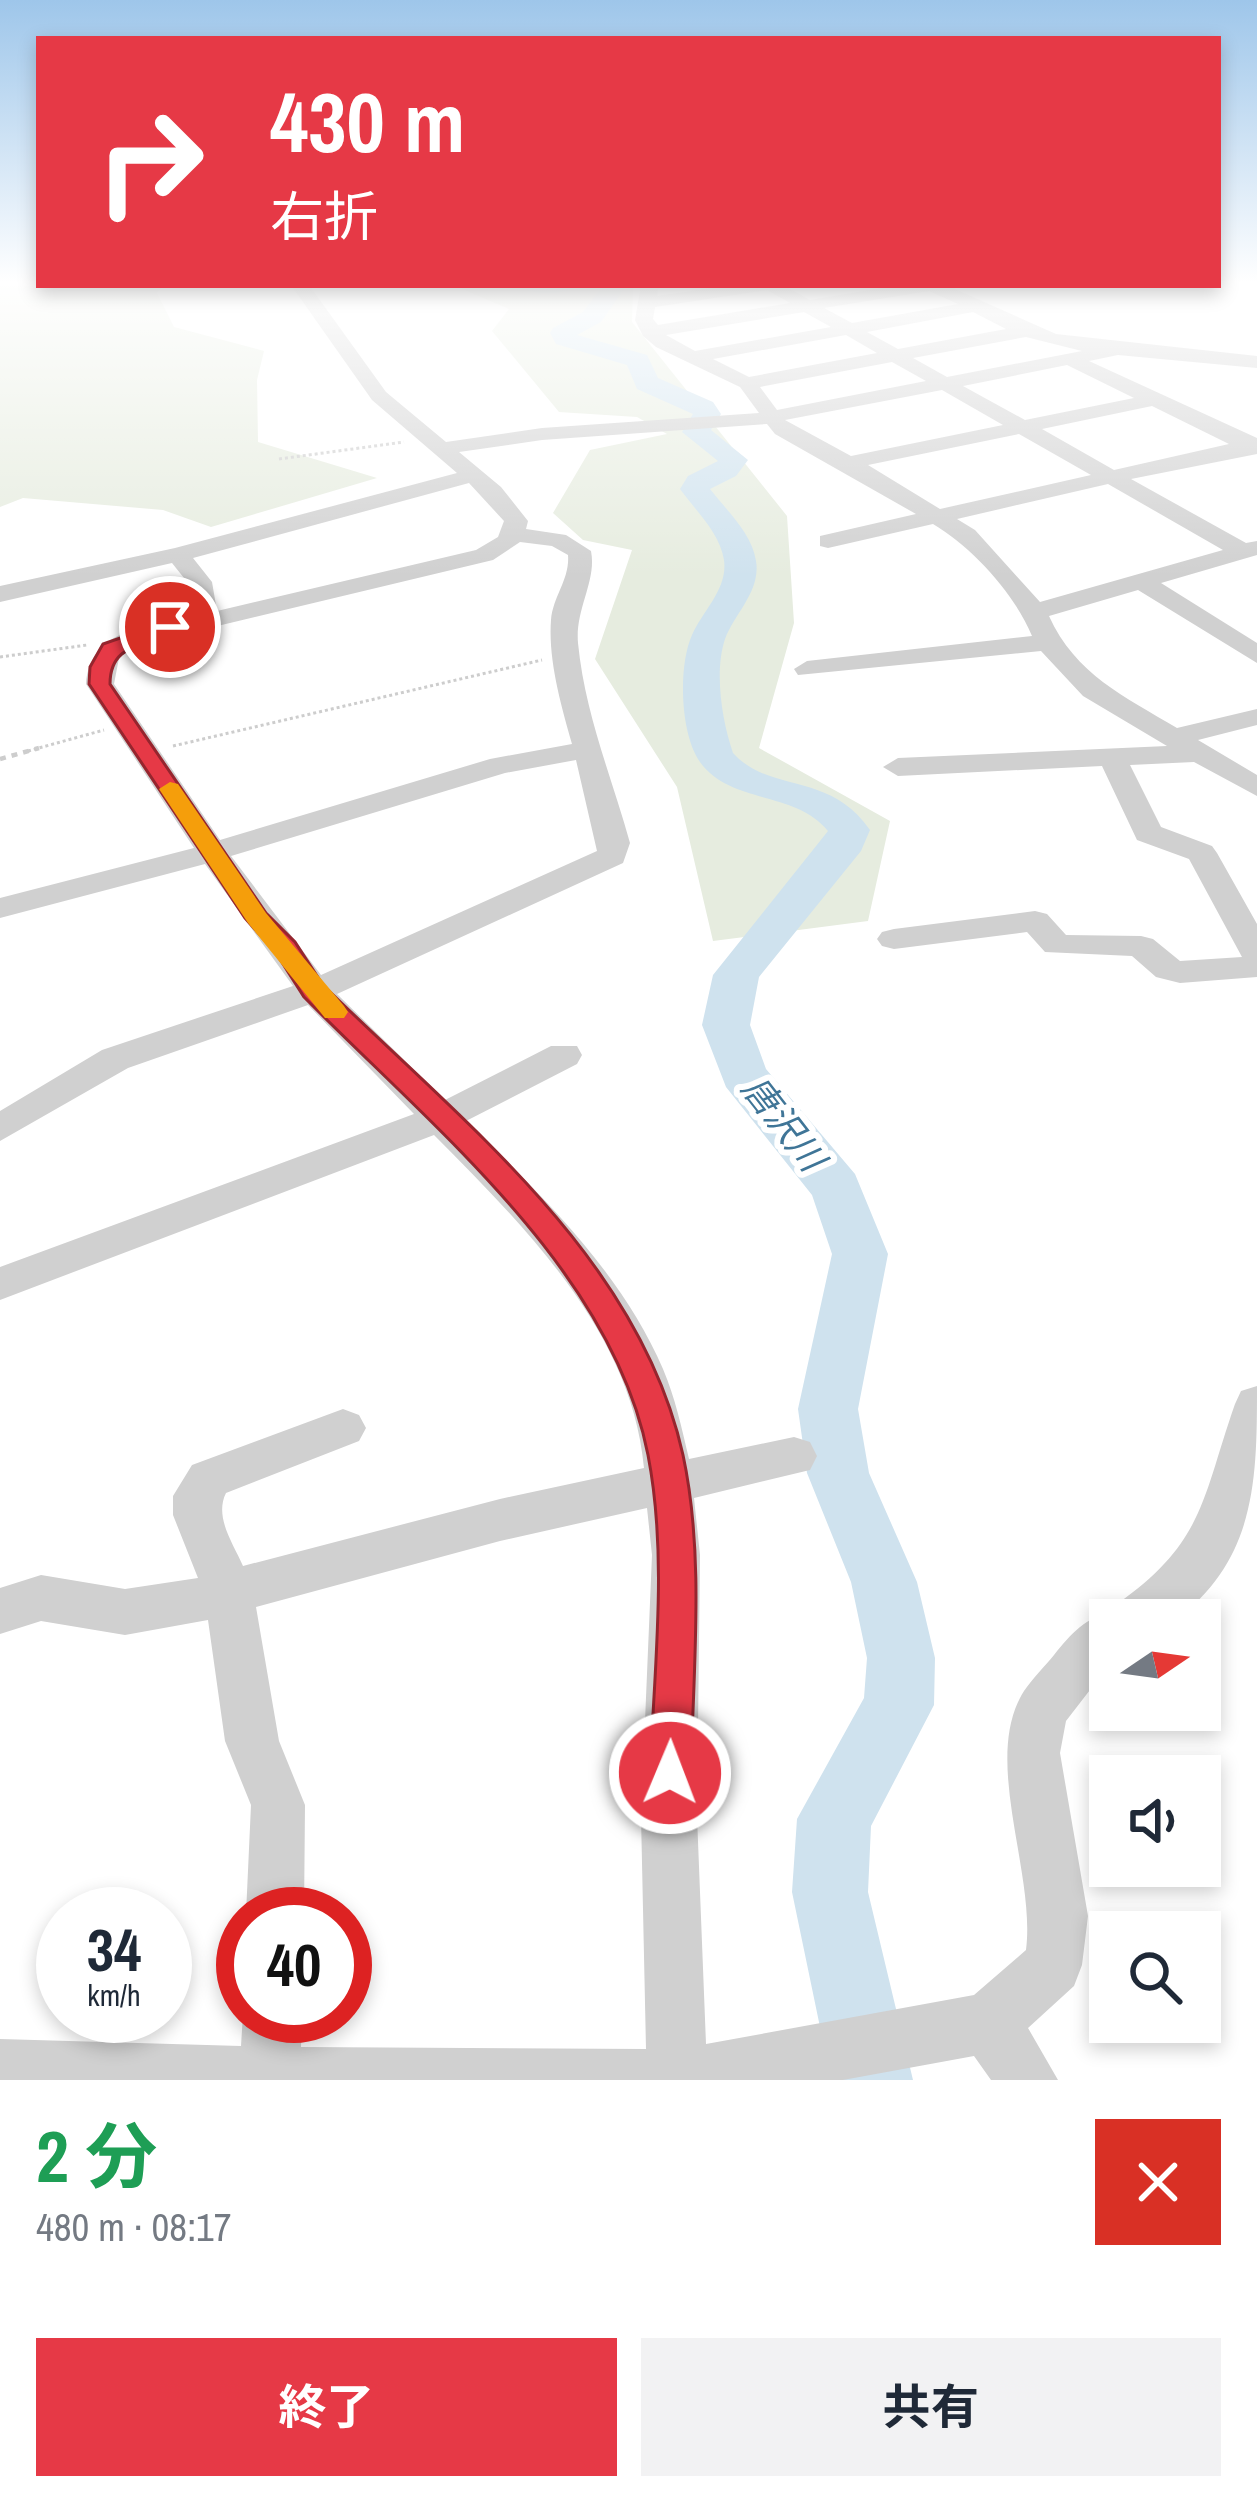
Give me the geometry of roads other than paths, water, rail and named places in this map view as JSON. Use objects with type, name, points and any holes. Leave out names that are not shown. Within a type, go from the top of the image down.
[{"type":"street","points":[[370,382],[380,396],[493,492],[516,521],[508,544],[484,555],[205,618],[110,648],[100,667],[100,684],[314,991],[543,1221],[596,1293],[642,1371],[666,1457],[676,1555],[669,1816],[677,2080]]},
{"type":"street","points":[[748,382],[782,430],[939,515],[990,555],[1035,612],[1048,642],[1093,690],[1257,787]]},
{"type":"street","points":[[0,594],[178,555],[448,456],[454,446],[542,434],[771,418],[947,382]]},
{"type":"street","points":[[1117,382],[1255,446]]},
{"type":"street","points":[[942,383],[1250,550]]},
{"type":"street","points":[[848,463],[1154,400]]},
{"type":"street","points":[[828,541],[1255,446]]},
{"type":"street","points":[[0,1128],[115,1059],[314,991],[612,856],[614,843],[565,655],[564,614],[583,561],[579,550],[557,540],[515,534]]},
{"type":"street","points":[[1035,612],[1250,550]]},
{"type":"street","points":[[178,555],[200,582],[205,618]]},
{"type":"street","points":[[1142,581],[1257,655]]},
{"type":"street","points":[[807,669],[1048,642]]},
{"type":"street","points":[[898,767],[1112,757],[1185,745],[1257,717]]},
{"type":"street","points":[[0,908],[213,852],[500,765],[591,749]]},
{"type":"street","points":[[1112,757],[1148,833],[1201,853],[1257,954]]},
{"type":"street","points":[[894,939],[1035,921],[1058,945],[1141,946],[1168,969],[1180,972],[1257,965]]},
{"type":"street","points":[[0,1284],[440,1118],[564,1055]]},
{"type":"street","points":[[1168,1599],[1205,1562],[1229,1511],[1257,1404]]},
{"type":"street","points":[[276,1887],[278,1805],[252,1742],[229,1592],[197,1515],[197,1496],[208,1479],[343,1428]]},
{"type":"street","points":[[0,1612],[40,1598],[125,1612],[172,1606],[500,1520],[794,1456]]},
{"type":"street","points":[[0,2070],[136,2070],[270,2079],[677,2080],[988,2024],[1053,1964],[1058,1916],[1033,1754],[1042,1710],[1089,1651]]},
{"type":"street","points":[[988,2024],[1027,2080]]},
{"type":"street","points":[[270,2079],[271,2043]]},
{"type":"waterway","name":"唐沢川","points":[[646,382],[703,408],[707,414],[696,432],[734,460],[726,470],[698,482],[695,489],[728,532],[740,560],[734,594],[710,634],[704,655],[706,718],[715,756],[741,778],[819,803],[849,830],[846,842],[736,975],[726,1025],[743,1075],[836,1188],[860,1254],[828,1409],[838,1473],[884,1582],[901,1658],[899,1705],[834,1819],[830,1892],[872,2080]]}]
